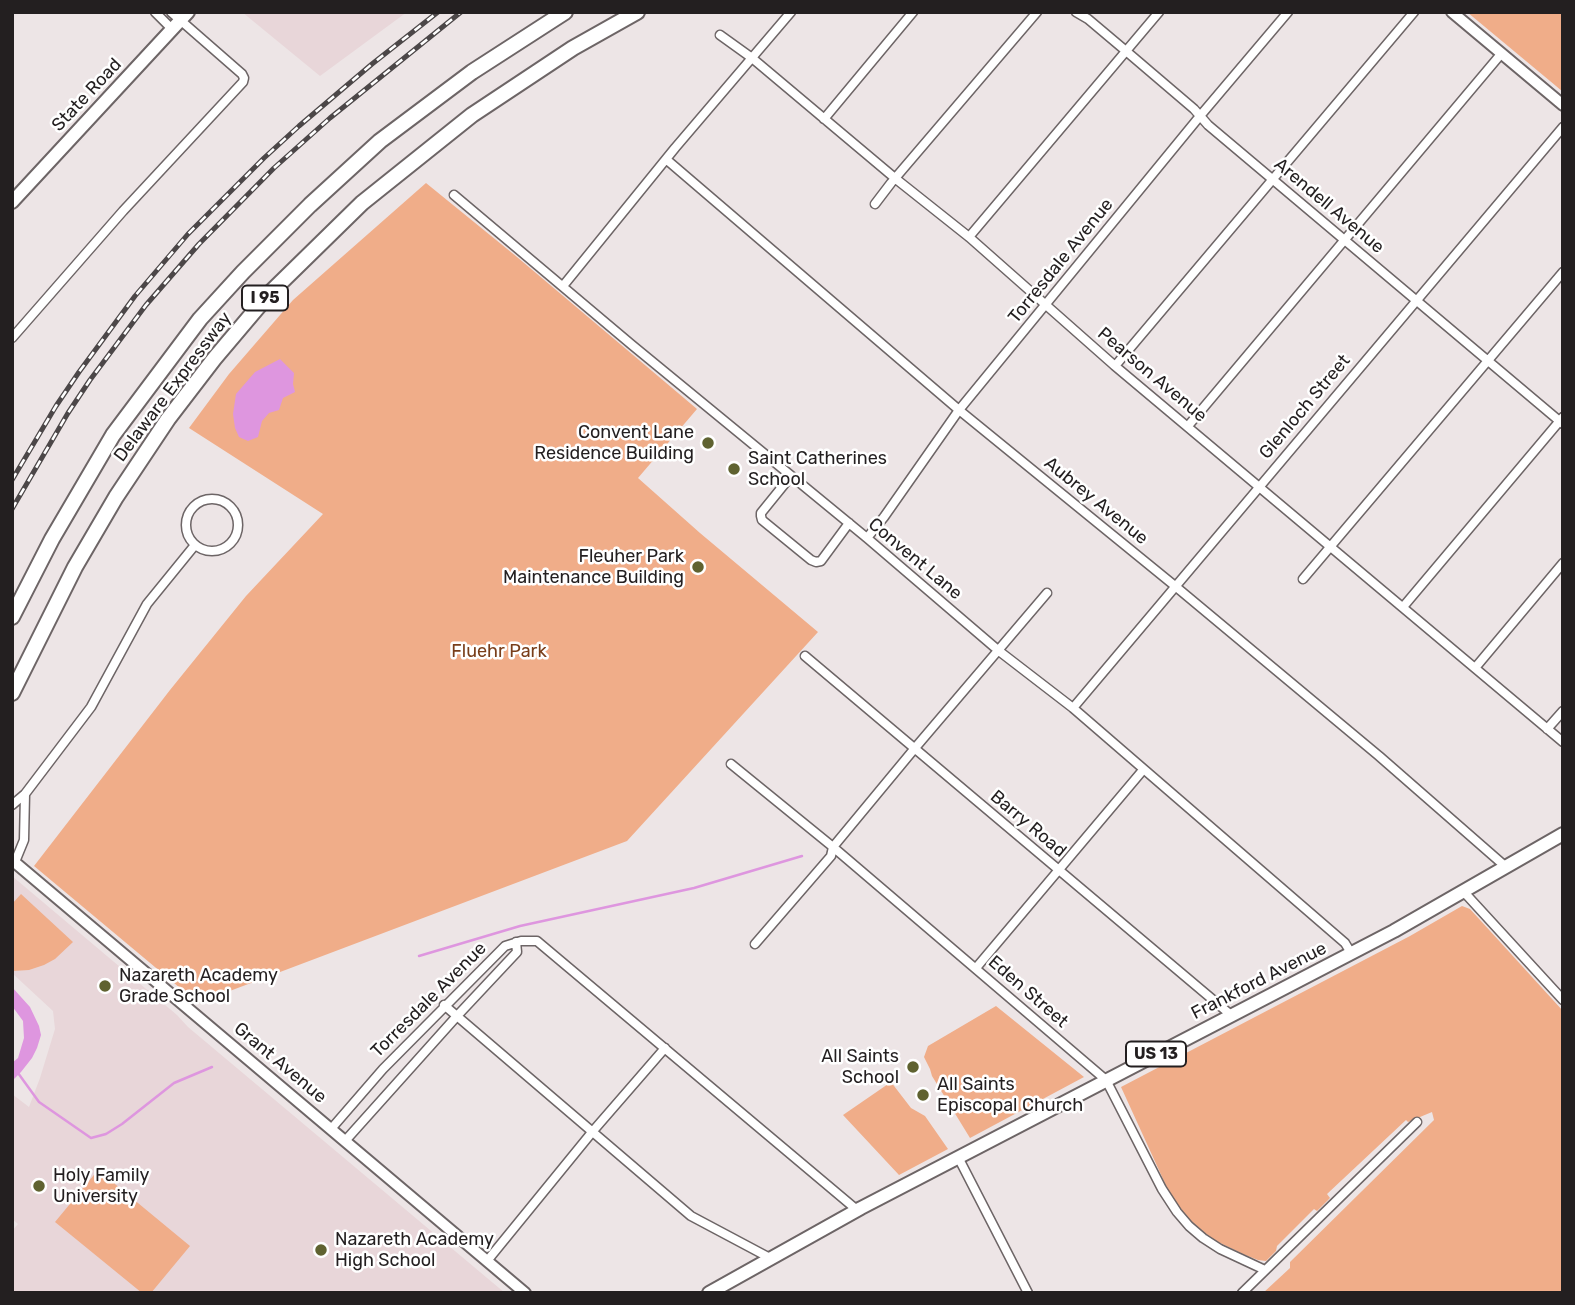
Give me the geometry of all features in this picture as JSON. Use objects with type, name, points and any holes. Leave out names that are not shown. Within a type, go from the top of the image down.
[{"type":"highway","name":"Delaware Expressway","points":[[12,617],[52,538],[113,435],[200,319],[310,205],[380,141],[472,72],[565,12]]},
{"type":"highway","name":"Delaware Expressway","points":[[12,693],[75,567],[116,497],[168,419],[269,294],[362,203],[472,115],[573,48],[637,12]]},
{"type":"main road","name":"State Road","points":[[13,200],[178,18]]},
{"type":"main road","name":"Frankford Avenue","points":[[709,1293],[857,1210],[1402,926],[1563,834]]},
{"type":"street","points":[[12,338],[123,211],[243,82],[242,74],[178,18],[155,12]]},
{"type":"street","points":[[563,286],[791,12]]},
{"type":"street","points":[[824,119],[913,12]]},
{"type":"street","points":[[876,204],[1037,12]]},
{"type":"street","name":"Arendell Avenue","points":[[1076,12],[1088,19],[1194,109],[1208,125],[1562,421]]},
{"type":"street","points":[[969,237],[1159,12]]},
{"type":"street","name":"Torresdale Avenue","points":[[867,538],[959,410],[1288,12]]},
{"type":"street","points":[[1115,366],[1414,12]]},
{"type":"street","points":[[1452,12],[1563,105]]},
{"type":"street","name":"Pearson Avenue","points":[[720,35],[752,58],[969,237],[1115,366],[1563,742]]},
{"type":"street","points":[[1188,426],[1501,54]]},
{"type":"street","name":"Glenloch Street","points":[[1073,708],[1563,127]]},
{"type":"street","name":"Aubrey Avenue","points":[[667,160],[959,410],[1368,747],[1506,867]]},
{"type":"street","name":"Convent Lane","points":[[454,195],[999,651],[1073,708],[1345,943],[1351,953]]},
{"type":"street","points":[[1303,579],[1563,272]]},
{"type":"street","points":[[1403,607],[1562,421]]},
{"type":"street","points":[[790,476],[761,513],[762,520],[811,560],[821,561],[849,523]]},
{"type":"street","points":[[208,499],[219,500],[228,505],[238,524],[236,535],[230,544],[220,550],[210,551],[195,545],[188,537],[186,526],[187,516],[194,507],[208,499]]},
{"type":"street","points":[[12,804],[25,794],[91,707],[147,604],[195,545]]},
{"type":"street","points":[[1475,667],[1563,563]]},
{"type":"street","points":[[755,944],[831,856],[833,846],[1048,593]]},
{"type":"street","name":"Barry Road","points":[[805,656],[1231,1015]]},
{"type":"street","points":[[1547,729],[1563,710]]},
{"type":"street","name":"Eden Street","points":[[731,764],[833,846],[1106,1080],[1162,1189],[1177,1212],[1203,1238],[1265,1270]]},
{"type":"street","points":[[976,968],[1143,770]]},
{"type":"street","points":[[14,861],[24,840],[25,794]]},
{"type":"street","name":"Grant Avenue","points":[[14,861],[524,1293]]},
{"type":"street","points":[[1463,891],[1562,998]]},
{"type":"street","points":[[516,942],[537,941],[543,945],[857,1210]]},
{"type":"street","name":"Torresdale Avenue","points":[[331,1129],[444,1005],[505,946],[516,942],[517,952],[345,1141]]},
{"type":"street","points":[[444,1005],[694,1218],[770,1258]]},
{"type":"street","points":[[487,1261],[665,1048]]},
{"type":"street","points":[[1242,1293],[1417,1122]]},
{"type":"street","points":[[958,1157],[1028,1293]]},
{"type":"shaded area","points":[[242,12],[407,12],[320,76]]},
{"type":"shaded area","points":[[280,359],[294,373],[295,392],[283,398],[279,410],[269,413],[262,421],[258,437],[248,441],[239,437],[233,414],[236,394],[255,372]]},
{"type":"shaded area","points":[[12,876],[505,1293],[12,1293],[12,1231],[18,1224],[12,1219],[12,1094],[29,1107],[55,1029],[53,1011],[12,973]]},
{"type":"shaded area","points":[[12,987],[30,1007],[41,1035],[32,1058],[12,1081],[12,1063],[18,1058],[24,1038],[23,1021],[12,1006]]},
{"type":"green space","points":[[1467,12],[1563,12],[1563,92],[1556,86]]},
{"type":"green space","name":"Fluehr Park","points":[[426,183],[697,409],[638,478],[818,632],[627,841],[198,1003],[34,866],[246,596],[323,514],[189,428],[229,374],[293,300]]},
{"type":"green space","points":[[21,894],[73,942],[55,959],[44,965],[13,971],[12,904]]},
{"type":"green space","points":[[1462,906],[1470,909],[1563,1011],[1563,1293],[1263,1293],[1290,1268],[1290,1262],[1434,1120],[1432,1112],[1408,1122],[1406,1120],[1327,1194],[1330,1198],[1317,1211],[1314,1209],[1266,1261],[1245,1255],[1212,1239],[1177,1205],[1121,1087],[1410,936]]},
{"type":"green space","points":[[996,1006],[1084,1077],[970,1138],[932,1076],[924,1057],[928,1046]]},
{"type":"green space","points":[[891,1082],[911,1108],[925,1116],[948,1149],[899,1175],[843,1115]]},
{"type":"green space","points":[[98,1170],[190,1246],[151,1293],[142,1293],[55,1222]]},
{"type":"waterway","points":[[419,956],[520,926],[694,888],[802,856]]},
{"type":"waterway","points":[[18,1073],[39,1102],[91,1138],[106,1134],[122,1124],[174,1083],[212,1067]]},
{"type":"railway","points":[[12,480],[79,372],[135,296],[188,234],[299,126],[438,12]]},
{"type":"railway","points":[[12,509],[90,380],[146,305],[199,244],[274,168],[330,118],[461,12]]},
{"type":"place","name":"Convent Lane Residence Building","points":[[708,443]]},
{"type":"place","name":"Saint Catherines School","points":[[734,469]]},
{"type":"place","name":"Fleuher Park Maintenance Building","points":[[698,567]]},
{"type":"place","name":"Nazareth Academy Grade School","points":[[105,986]]},
{"type":"place","name":"All Saints School","points":[[913,1067]]},
{"type":"place","name":"All Saints Episcopal Church","points":[[923,1095]]},
{"type":"place","name":"Holy Family University","points":[[39,1186]]},
{"type":"place","name":"Nazareth Academy High School","points":[[321,1250]]}]
